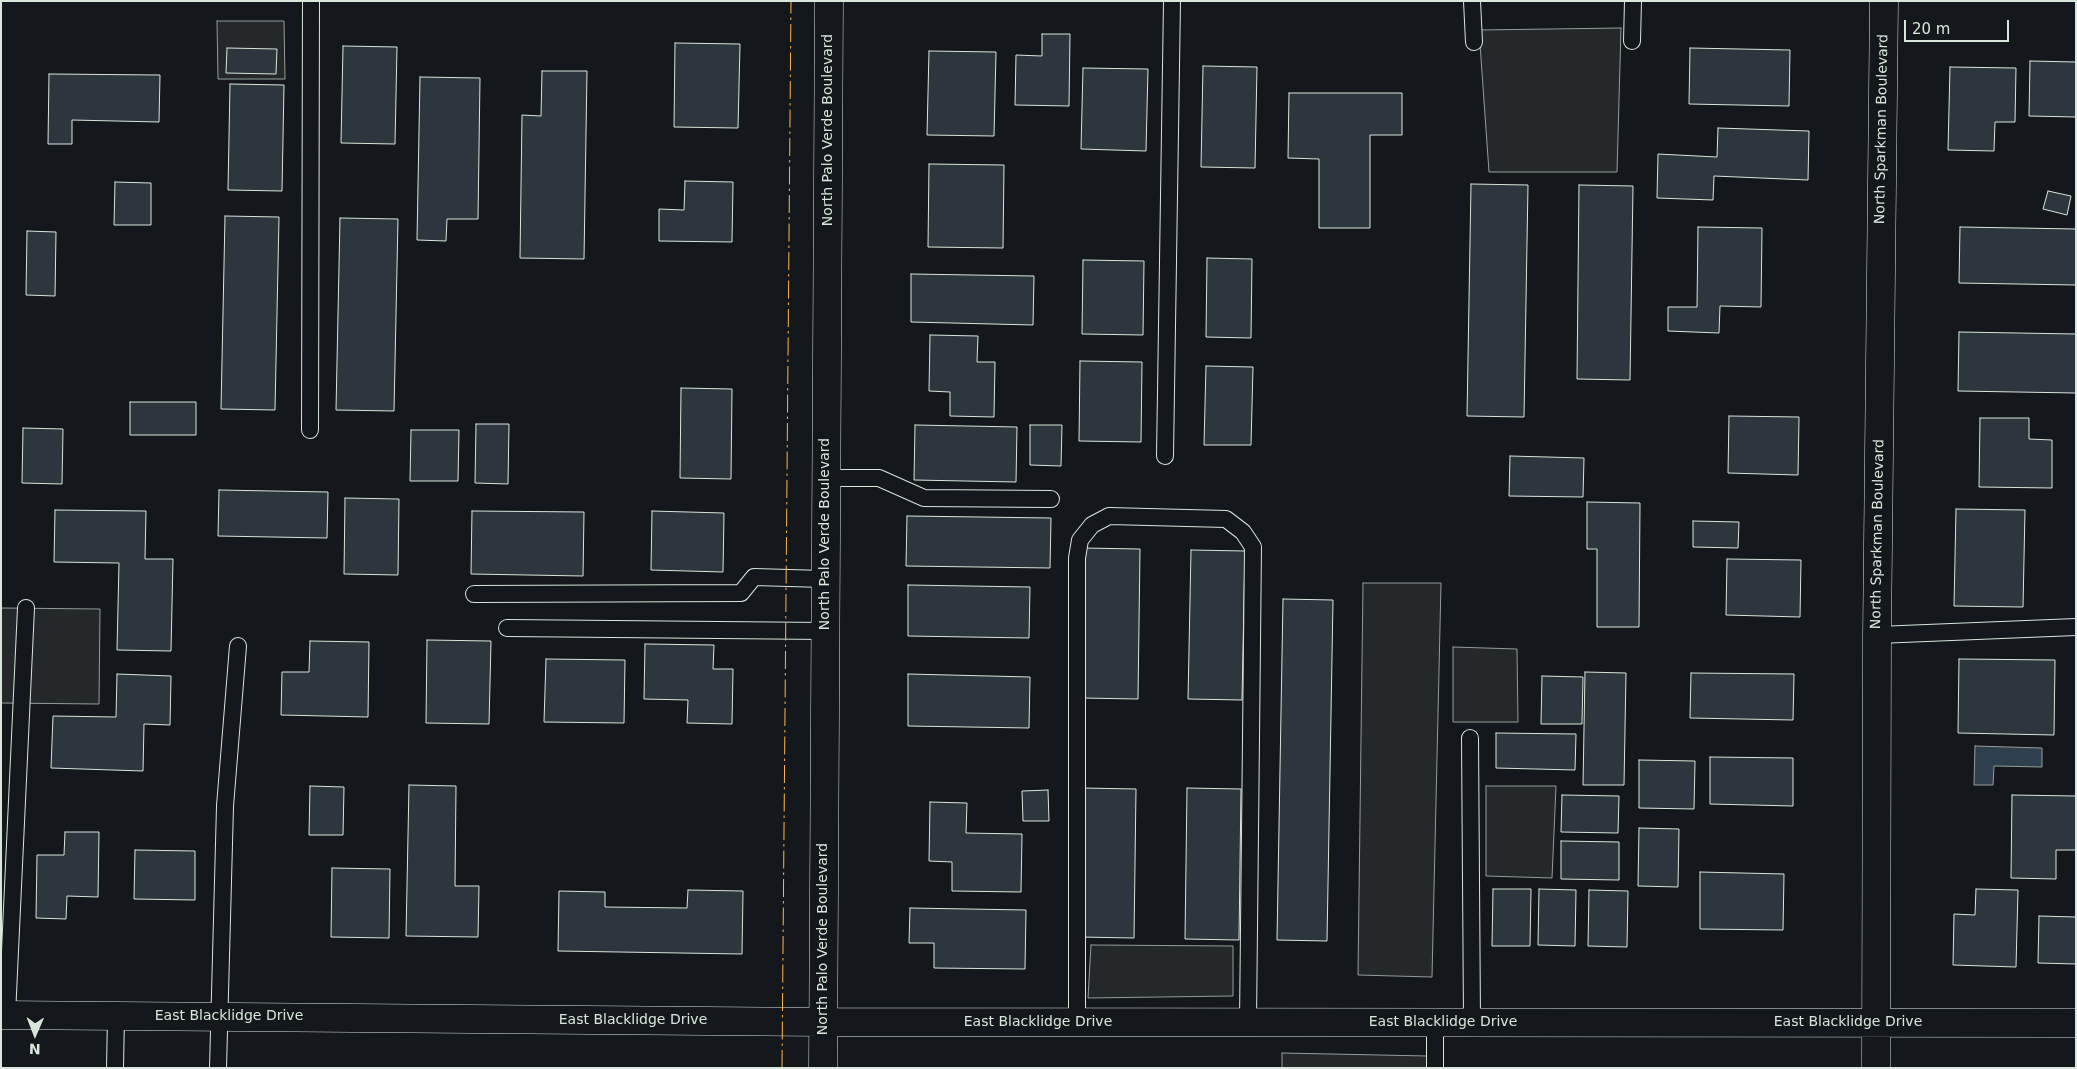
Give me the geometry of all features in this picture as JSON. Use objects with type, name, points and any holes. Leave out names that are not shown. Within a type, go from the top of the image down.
[{"type":"street","name":"North Palo Verde Boulevard","points":[[823,1068],[824,579],[829,1]]},
{"type":"street","name":"North Sparkman Boulevard","points":[[1876,1068],[1877,635],[1884,1]]},
{"type":"street","name":"East Blacklidge Drive","points":[[4,1015],[823,1022],[1472,1021],[2076,1023]]},
{"type":"lane","points":[[310,430],[311,1]]},
{"type":"lane","points":[[1165,456],[1172,1]]},
{"type":"lane","points":[[1472,1],[1474,42]]},
{"type":"lane","points":[[1632,41],[1633,1]]},
{"type":"lane","points":[[825,478],[879,478],[924,498],[1051,499]]},
{"type":"lane","points":[[1078,1022],[1077,558],[1080,540],[1092,525],[1110,516],[1226,519],[1243,532],[1252,547],[1248,1022]]},
{"type":"lane","points":[[474,594],[741,593],[754,577],[824,579]]},
{"type":"lane","points":[[4,1015],[26,608]]},
{"type":"lane","points":[[1877,635],[2076,627]]},
{"type":"lane","points":[[507,628],[824,631]]},
{"type":"lane","points":[[218,1068],[221,1016],[225,806],[238,646]]},
{"type":"lane","points":[[1470,738],[1472,1021]]},
{"type":"lane","points":[[115,1068],[116,1016]]},
{"type":"lane","points":[[1435,1022],[1435,1068]]},
{"type":"shaded area","points":[[217,21],[284,21],[285,79],[218,79]]},
{"type":"shaded area","points":[[1621,28],[1617,172],[1489,172],[1479,30]]},
{"type":"shaded area","points":[[1363,583],[1441,583],[1432,977],[1358,975]]},
{"type":"shaded area","points":[[1,608],[100,609],[99,704],[1,703]]},
{"type":"shaded area","points":[[1453,647],[1517,649],[1518,722],[1453,722]]},
{"type":"shaded area","points":[[1486,786],[1556,786],[1552,878],[1486,876]]},
{"type":"shaded area","points":[[1091,945],[1233,946],[1233,996],[1088,998]]},
{"type":"shaded area","points":[[1282,1053],[1428,1056],[1428,1068],[1282,1068]]},
{"type":"water","points":[[1975,746],[2042,748],[2042,767],[1994,766],[1993,785],[1974,785]]},
{"type":"building","points":[[1042,34],[1070,34],[1069,106],[1015,105],[1016,55],[1042,56]]},
{"type":"building","points":[[675,43],[740,44],[738,128],[674,127]]},
{"type":"building","points":[[343,46],[397,47],[395,144],[341,143]]},
{"type":"building","points":[[227,48],[277,49],[276,74],[226,73]]},
{"type":"building","points":[[1690,48],[1790,50],[1789,106],[1689,104]]},
{"type":"building","points":[[929,51],[996,52],[994,136],[927,135]]},
{"type":"building","points":[[2030,61],[2076,62],[2076,117],[2029,116]]},
{"type":"building","points":[[1203,66],[1257,67],[1255,168],[1201,167]]},
{"type":"building","points":[[1950,67],[2016,68],[2015,122],[1995,122],[1994,151],[1948,150]]},
{"type":"building","points":[[1083,68],[1148,69],[1146,151],[1081,149]]},
{"type":"building","points":[[542,71],[587,71],[584,259],[520,258],[522,115],[541,116]]},
{"type":"building","points":[[49,74],[160,75],[159,122],[72,120],[72,144],[48,144]]},
{"type":"building","points":[[420,77],[480,78],[478,219],[447,219],[446,241],[417,240]]},
{"type":"building","points":[[230,84],[284,85],[282,191],[228,190]]},
{"type":"building","points":[[1289,93],[1402,93],[1402,135],[1370,135],[1370,228],[1319,228],[1319,159],[1288,158]]},
{"type":"building","points":[[1718,128],[1809,131],[1808,180],[1714,176],[1713,200],[1657,198],[1658,154],[1717,157]]},
{"type":"building","points":[[929,164],[1004,165],[1003,248],[928,247]]},
{"type":"building","points":[[685,181],[733,182],[732,242],[659,241],[659,209],[684,210]]},
{"type":"building","points":[[115,182],[151,183],[151,225],[114,225]]},
{"type":"building","points":[[1471,184],[1528,185],[1524,417],[1467,416]]},
{"type":"building","points":[[1579,185],[1633,186],[1630,380],[1577,379]]},
{"type":"building","points":[[2048,191],[2071,196],[2067,215],[2043,209]]},
{"type":"building","points":[[225,216],[279,217],[275,410],[221,409]]},
{"type":"building","points":[[340,218],[398,219],[394,411],[336,410]]},
{"type":"building","points":[[1698,227],[1762,228],[1761,307],[1720,306],[1719,333],[1668,331],[1668,307],[1697,307]]},
{"type":"building","points":[[1960,227],[2076,229],[2076,285],[1959,283]]},
{"type":"building","points":[[27,231],[56,232],[55,296],[26,295]]},
{"type":"building","points":[[1207,258],[1252,259],[1251,338],[1206,337]]},
{"type":"building","points":[[1083,260],[1144,261],[1143,335],[1082,334]]},
{"type":"building","points":[[911,274],[1034,276],[1033,325],[911,322]]},
{"type":"building","points":[[1959,332],[2076,334],[2076,393],[1958,391]]},
{"type":"building","points":[[930,335],[978,336],[977,362],[995,362],[994,417],[950,416],[950,392],[929,391]]},
{"type":"building","points":[[1080,361],[1142,362],[1141,442],[1079,441]]},
{"type":"building","points":[[1206,366],[1253,367],[1251,445],[1204,445]]},
{"type":"building","points":[[681,388],[732,389],[731,479],[680,478]]},
{"type":"building","points":[[130,402],[196,402],[196,435],[130,435]]},
{"type":"building","points":[[1729,416],[1799,417],[1798,475],[1728,473]]},
{"type":"building","points":[[1980,418],[2029,418],[2029,439],[2052,440],[2052,488],[1979,487]]},
{"type":"building","points":[[476,424],[509,424],[508,484],[475,483]]},
{"type":"building","points":[[915,425],[1017,427],[1016,482],[914,480]]},
{"type":"building","points":[[1030,425],[1062,425],[1061,466],[1030,465]]},
{"type":"building","points":[[23,428],[63,429],[62,484],[22,483]]},
{"type":"building","points":[[411,430],[459,430],[458,481],[410,481]]},
{"type":"building","points":[[1510,456],[1584,458],[1583,497],[1509,496]]},
{"type":"building","points":[[219,490],[328,492],[327,538],[218,536]]},
{"type":"building","points":[[345,498],[399,499],[398,575],[344,574]]},
{"type":"building","points":[[1587,502],[1640,503],[1639,627],[1597,627],[1597,549],[1587,549]]},
{"type":"building","points":[[1956,509],[2025,510],[2023,607],[1954,606]]},
{"type":"building","points":[[55,510],[146,511],[145,559],[173,559],[171,651],[117,650],[119,563],[54,562]]},
{"type":"building","points":[[472,511],[584,512],[583,576],[471,574]]},
{"type":"building","points":[[652,511],[724,513],[723,572],[651,570]]},
{"type":"building","points":[[907,516],[1051,518],[1050,568],[906,566]]},
{"type":"building","points":[[1693,521],[1739,522],[1738,548],[1693,547]]},
{"type":"building","points":[[1083,548],[1140,549],[1138,699],[1081,698]]},
{"type":"building","points":[[1191,550],[1245,551],[1242,700],[1188,699]]},
{"type":"building","points":[[1727,559],[1801,560],[1800,617],[1726,615]]},
{"type":"building","points":[[908,585],[1030,587],[1029,638],[908,636]]},
{"type":"building","points":[[1283,599],[1333,600],[1327,941],[1277,940]]},
{"type":"building","points":[[427,640],[491,641],[489,724],[426,723]]},
{"type":"building","points":[[310,641],[369,642],[368,717],[281,715],[282,672],[309,672]]},
{"type":"building","points":[[645,644],[714,645],[713,669],[733,669],[732,724],[687,723],[688,700],[644,699]]},
{"type":"building","points":[[546,659],[625,660],[624,723],[544,722]]},
{"type":"building","points":[[1959,659],[2055,660],[2054,735],[1958,733]]},
{"type":"building","points":[[1585,672],[1626,673],[1624,785],[1583,785]]},
{"type":"building","points":[[1691,673],[1794,674],[1793,720],[1690,718]]},
{"type":"building","points":[[117,674],[171,676],[170,725],[144,724],[143,771],[51,768],[53,716],[116,717]]},
{"type":"building","points":[[908,674],[1030,677],[1029,728],[908,726]]},
{"type":"building","points":[[1542,676],[1583,677],[1582,724],[1541,724]]},
{"type":"building","points":[[1496,733],[1576,734],[1575,770],[1496,768]]},
{"type":"building","points":[[1710,757],[1793,758],[1793,806],[1710,804]]},
{"type":"building","points":[[1639,760],[1695,761],[1694,809],[1639,808]]},
{"type":"building","points":[[409,785],[456,786],[455,886],[479,886],[478,937],[406,936]]},
{"type":"building","points":[[310,786],[344,787],[343,835],[309,835]]},
{"type":"building","points":[[1082,788],[1136,789],[1134,938],[1079,937]]},
{"type":"building","points":[[1187,788],[1241,789],[1239,940],[1185,939]]},
{"type":"building","points":[[1048,790],[1049,821],[1023,821],[1022,791]]},
{"type":"building","points":[[1562,795],[1619,796],[1618,833],[1561,832]]},
{"type":"building","points":[[2012,795],[2076,796],[2076,850],[2056,850],[2056,879],[2011,878]]},
{"type":"building","points":[[930,802],[967,803],[966,833],[1022,834],[1021,892],[952,891],[952,862],[929,861]]},
{"type":"building","points":[[1639,828],[1679,829],[1678,887],[1638,886]]},
{"type":"building","points":[[65,832],[99,832],[98,897],[67,896],[66,919],[36,918],[37,855],[64,855]]},
{"type":"building","points":[[1561,841],[1619,842],[1619,880],[1561,879]]},
{"type":"building","points":[[135,850],[195,851],[195,900],[134,899]]},
{"type":"building","points":[[332,868],[390,869],[389,938],[331,937]]},
{"type":"building","points":[[1700,872],[1784,874],[1783,930],[1700,929]]},
{"type":"building","points":[[1493,889],[1531,889],[1530,946],[1492,946]]},
{"type":"building","points":[[1539,889],[1576,890],[1575,946],[1538,945]]},
{"type":"building","points":[[1976,889],[2018,890],[2016,967],[1953,965],[1954,914],[1975,915]]},
{"type":"building","points":[[688,890],[743,891],[742,954],[558,951],[559,891],[605,892],[605,907],[687,908]]},
{"type":"building","points":[[1589,890],[1628,891],[1627,947],[1588,946]]},
{"type":"building","points":[[910,908],[1026,910],[1025,969],[934,968],[934,943],[909,943]]},
{"type":"building","points":[[2039,916],[2076,917],[2076,964],[2038,963]]},
{"type":"power","points":[[782,1068],[791,1]]}]
